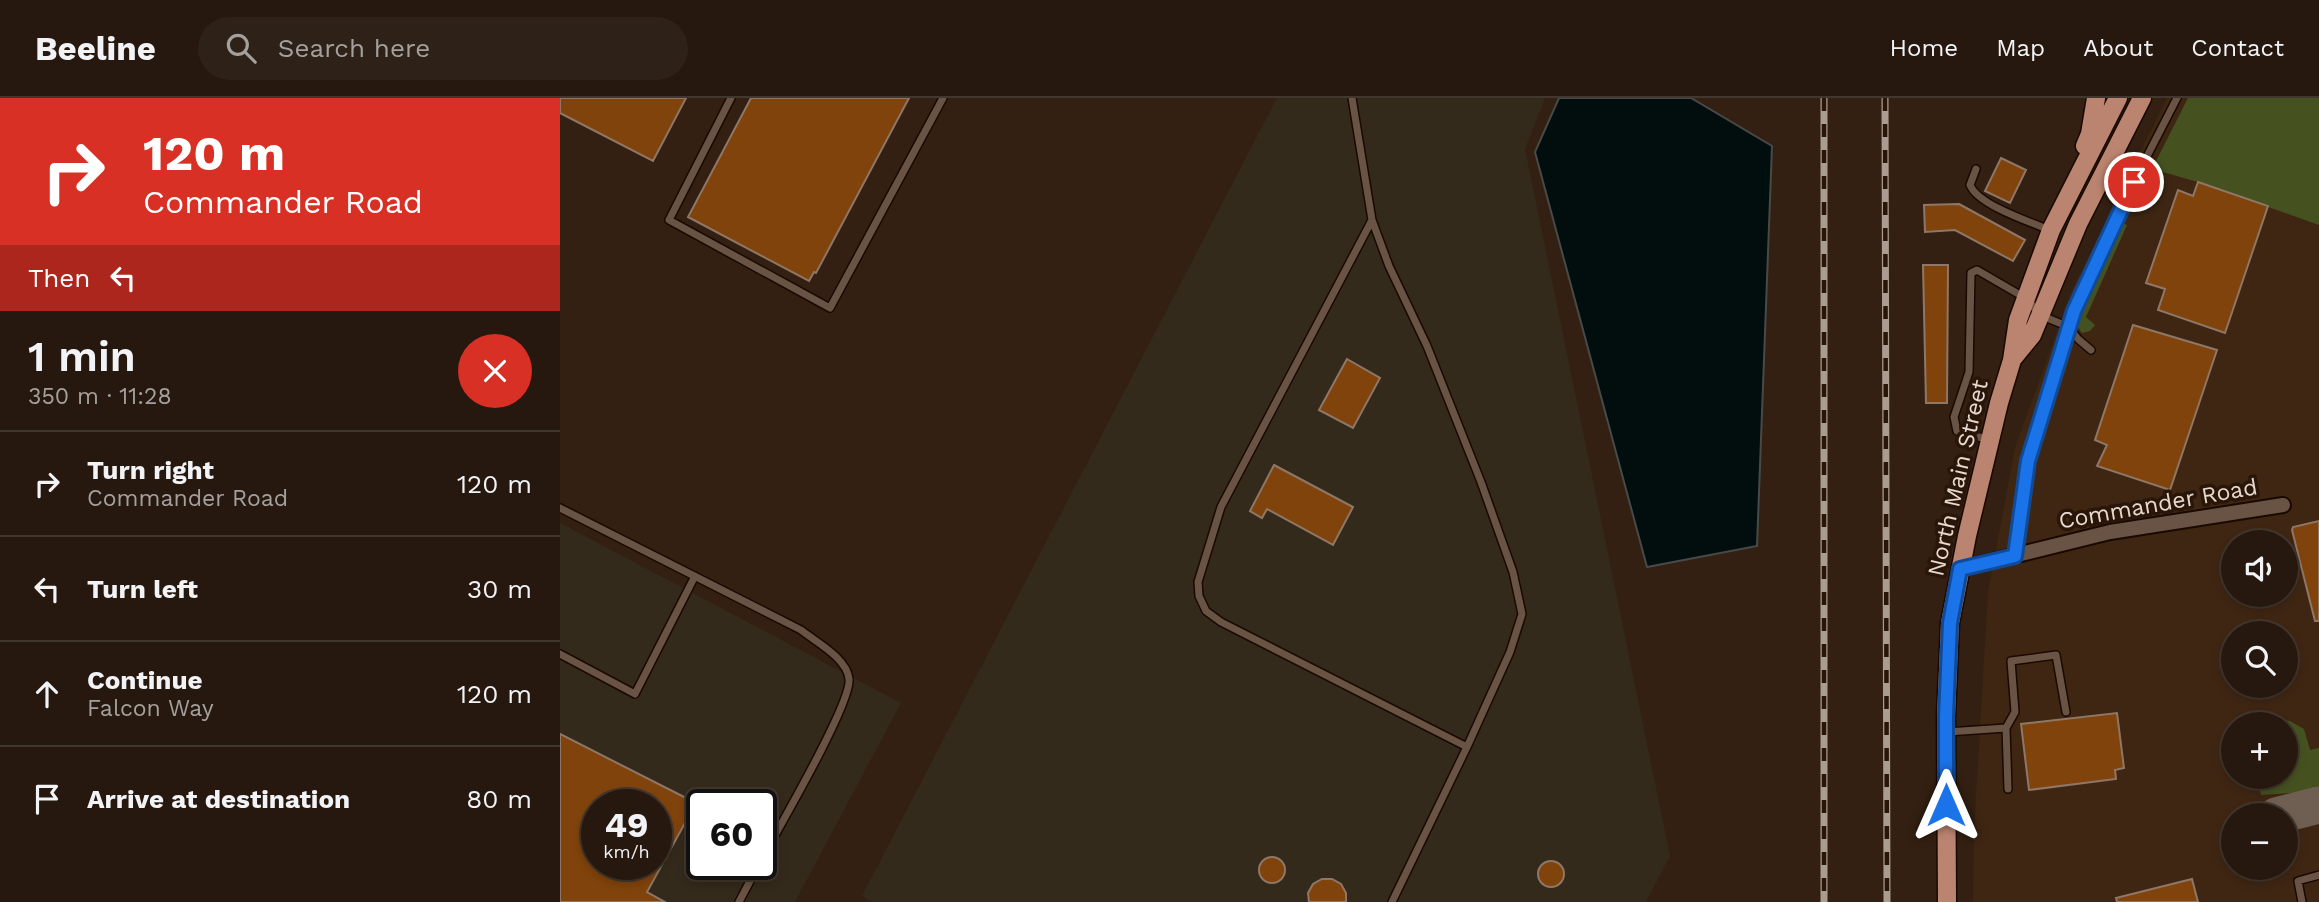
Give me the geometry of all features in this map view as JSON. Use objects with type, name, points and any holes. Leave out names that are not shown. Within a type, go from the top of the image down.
[{"type":"main road","points":[[2051,230],[2090,134],[2096,98]]},
{"type":"main road","name":"North Main Street","points":[[1947,902],[1946,732],[1950,623],[1960,569],[2012,360],[2018,320],[2051,230],[2118,98]]},
{"type":"main road","name":"North Main Street","points":[[2012,360],[2032,335],[2078,223],[2142,98]]},
{"type":"street","name":"Commander Road","points":[[1960,569],[2110,532],[2283,505]]},
{"type":"lane","points":[[731,98],[669,220],[830,308],[943,98]]},
{"type":"lane","points":[[1352,98],[1372,220],[1389,266],[1427,346],[1481,482],[1520,596],[1522,614],[1510,652],[1392,902]]},
{"type":"lane","points":[[2015,556],[2028,461],[2074,311],[2094,264],[2178,98]]},
{"type":"lane","points":[[1976,169],[1970,185],[1973,192],[2024,220],[2051,230]]},
{"type":"lane","points":[[1372,220],[1222,507],[1198,582],[1199,596],[1206,611],[1221,622],[1467,747]]},
{"type":"lane","points":[[1990,440],[1957,431],[1954,417],[1969,372],[1971,273],[1977,270],[2027,299],[2040,315],[2070,327],[2078,339],[2091,350]]},
{"type":"lane","points":[[560,508],[801,630],[833,654],[845,668],[849,679],[848,693],[834,725],[777,831]]},
{"type":"lane","points":[[560,654],[635,694],[695,576]]},
{"type":"lane","points":[[2008,789],[2006,728],[2015,712],[2011,661],[2056,655],[2066,712]]},
{"type":"lane","points":[[1946,732],[2006,728]]},
{"type":"lane","points":[[2302,902],[2298,881],[2319,876]]},
{"type":"lane","points":[[739,902],[751,880]]},
{"type":"shaded area","points":[[1277,98],[1545,98],[1525,149],[1670,856],[1646,902],[872,902],[862,896]]},
{"type":"shaded area","points":[[1559,98],[1691,98],[1772,146],[1757,546],[1647,567],[1535,152]]},
{"type":"shaded area","points":[[2167,98],[2319,98],[2319,902],[1973,902],[1974,832],[1988,592],[2015,448],[2072,290]]},
{"type":"shaded area","points":[[560,523],[901,703],[795,902],[560,902]]},
{"type":"green space","points":[[2188,98],[2319,98],[2319,225],[2198,182],[2152,169]]},
{"type":"green space","points":[[2119,222],[2127,225],[2086,317],[2095,325],[2090,331],[2082,333],[2075,323]]},
{"type":"green space","points":[[2298,726],[2304,729],[2310,750],[2319,748],[2319,791],[2261,795],[2260,789],[2298,789]]},
{"type":"building","points":[[560,98],[686,98],[653,161],[560,113]]},
{"type":"building","points":[[751,98],[909,98],[816,273],[814,272],[809,281],[688,217]]},
{"type":"building","points":[[2001,158],[2026,170],[2010,203],[1985,191]]},
{"type":"building","points":[[2198,182],[2268,206],[2225,333],[2158,310],[2165,289],[2146,283],[2178,190],[2193,196]]},
{"type":"building","points":[[1959,204],[2025,240],[2013,261],[1955,230],[1925,232],[1924,205]]},
{"type":"building","points":[[1923,265],[1948,265],[1947,403],[1926,403]]},
{"type":"building","points":[[2133,325],[2217,350],[2170,490],[2097,466],[2107,445],[2095,440]]},
{"type":"building","points":[[1347,359],[1380,378],[1353,428],[1319,410]]},
{"type":"building","points":[[1274,465],[1353,507],[1333,545],[1267,509],[1262,518],[1250,511]]},
{"type":"building","points":[[2319,521],[2319,621],[2315,621],[2298,554],[2298,530],[2292,530],[2293,527]]},
{"type":"building","points":[[2117,713],[2124,768],[2115,770],[2116,779],[2029,790],[2021,724]]},
{"type":"building","points":[[560,734],[668,789],[581,789],[581,880],[654,880],[647,892],[665,902],[560,902]]},
{"type":"building","points":[[672,791],[686,798],[686,821],[672,847]]},
{"type":"building","points":[[1272,857],[1281,861],[1285,870],[1281,879],[1272,883],[1263,879],[1259,870],[1263,861]]},
{"type":"building","points":[[1551,861],[1560,865],[1564,874],[1560,883],[1551,887],[1542,883],[1538,874],[1542,865]]},
{"type":"building","points":[[1322,879],[1332,879],[1341,884],[1346,893],[1346,902],[1309,902],[1308,893],[1313,884]]},
{"type":"building","points":[[2192,879],[2198,902],[2117,902],[2116,898]]},
{"type":"taxiway","points":[[2298,810],[2319,805]]},
{"type":"railway","points":[[1824,98],[1824,902]]},
{"type":"railway","points":[[1885,98],[1887,902]]},
{"type":"route","points":[[1946,805],[1950,623],[1960,569],[2015,556],[2028,461],[2074,311],[2134,182]]}]
